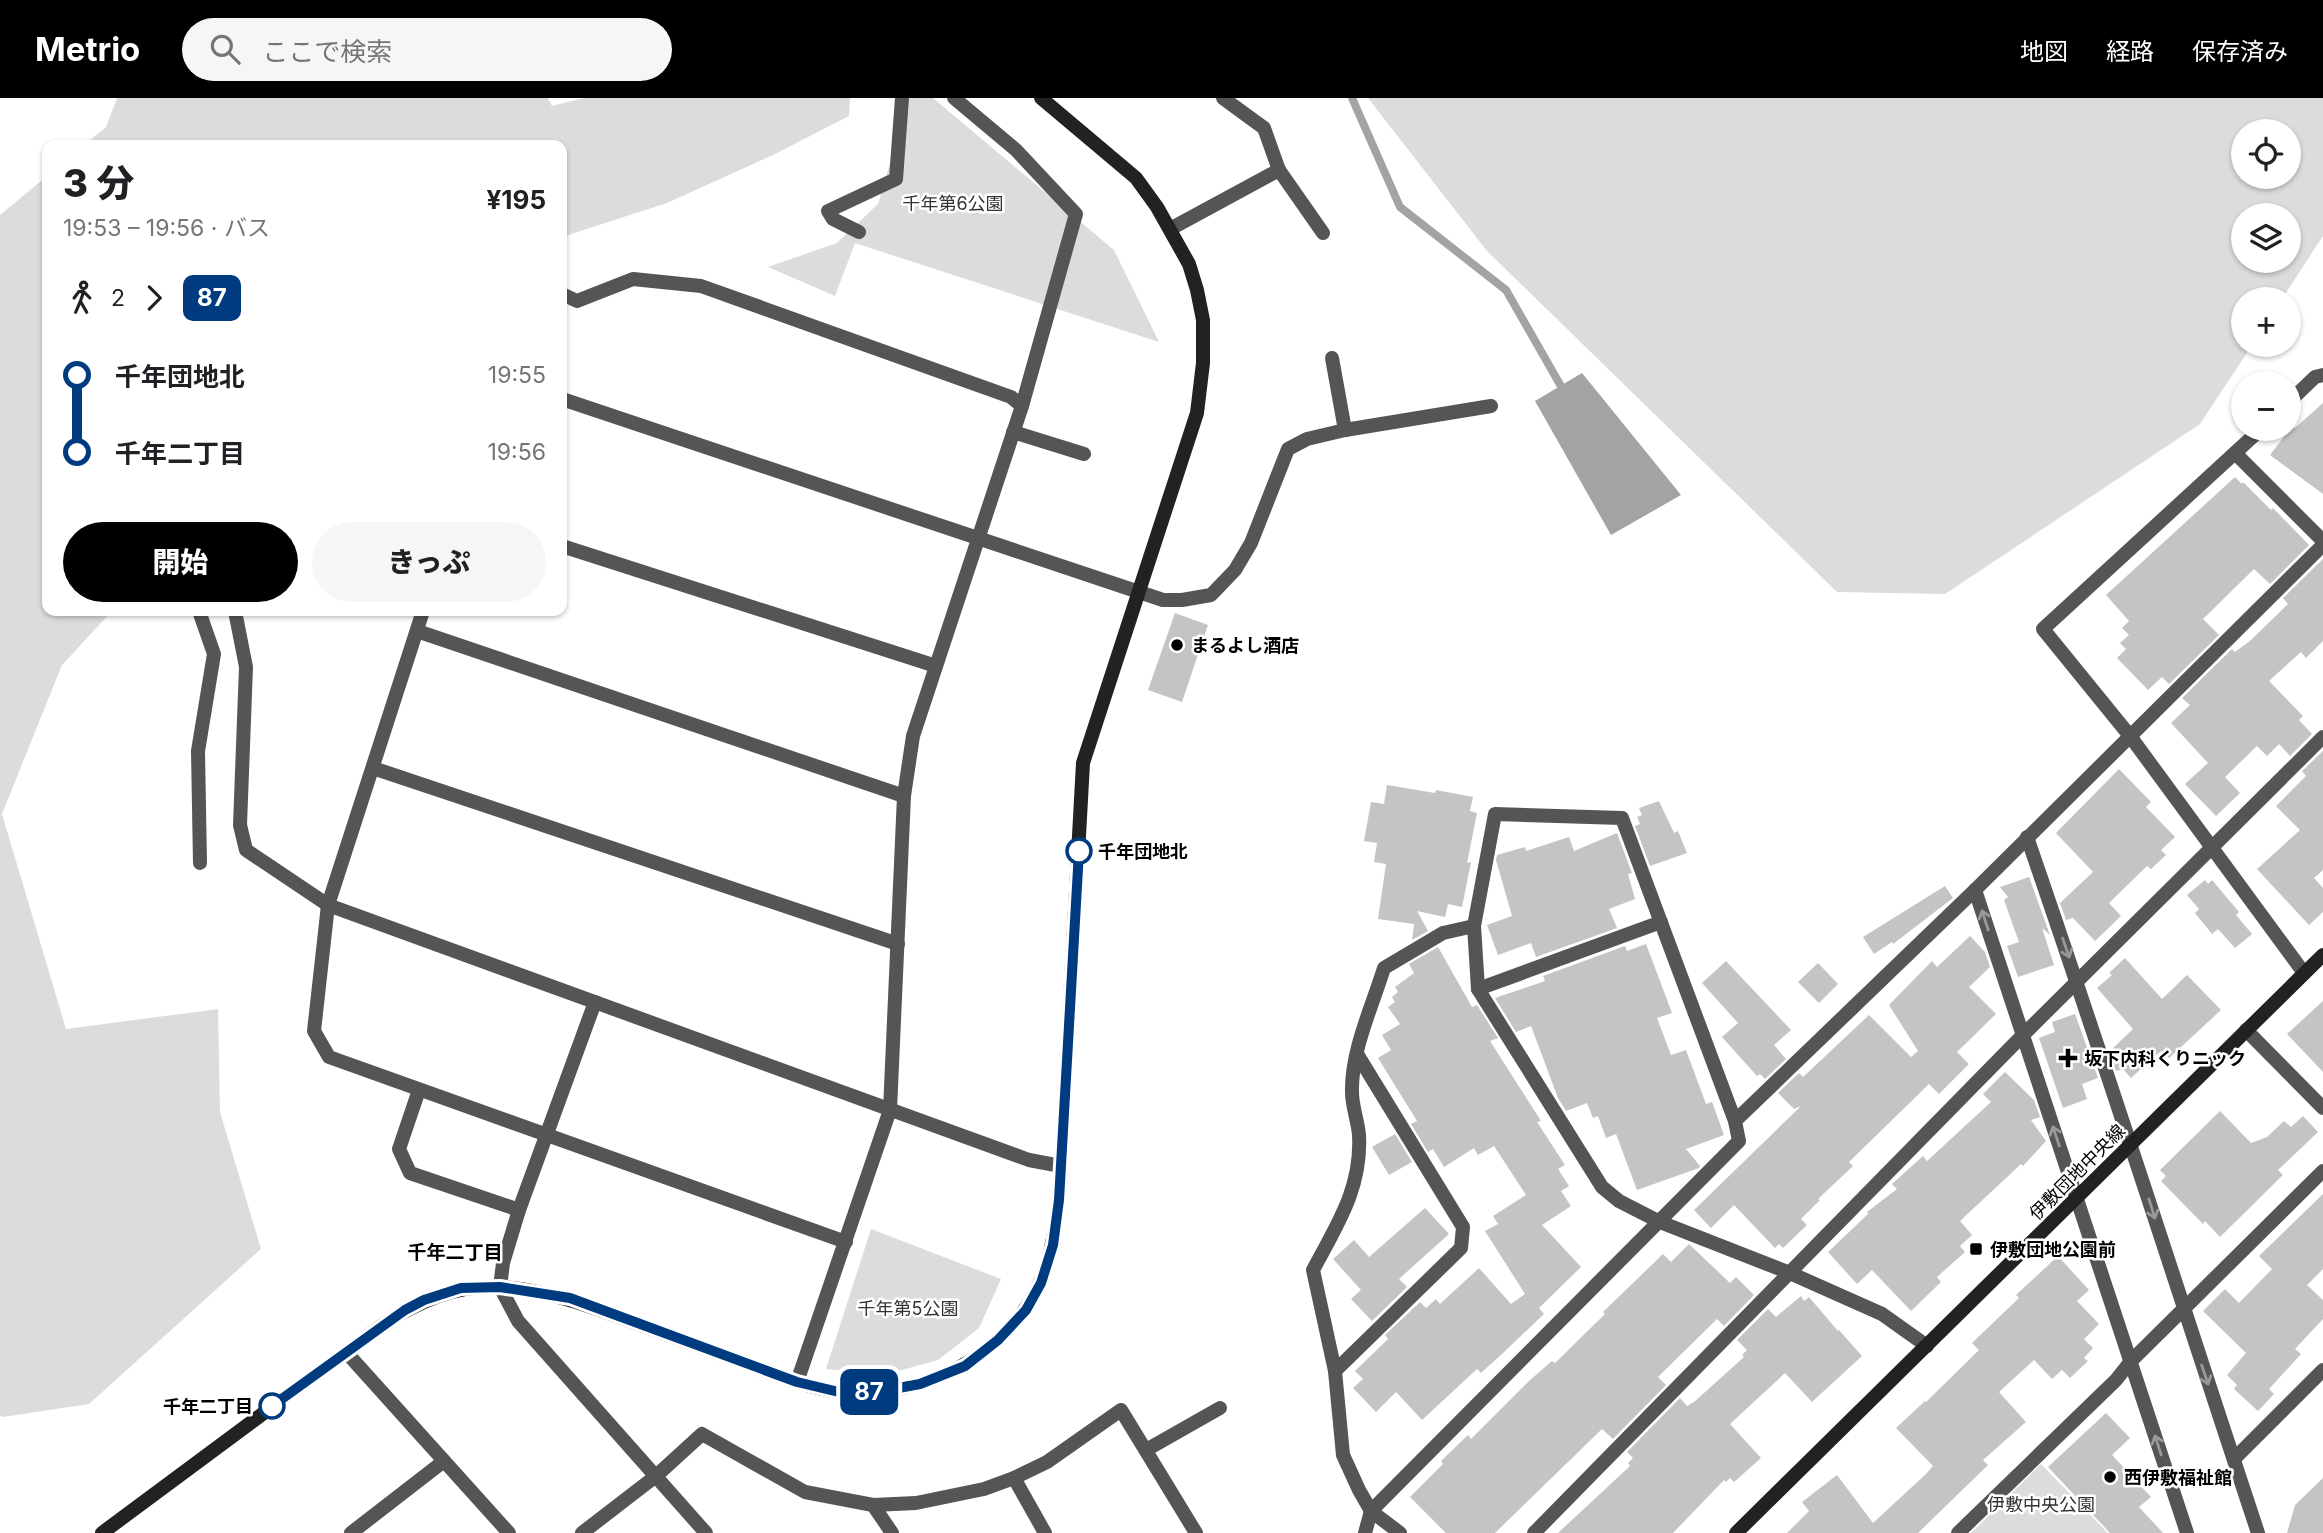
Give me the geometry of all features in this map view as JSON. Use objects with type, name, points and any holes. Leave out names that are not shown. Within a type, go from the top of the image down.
[{"type":"street","points":[[859,232],[833,219],[828,211],[896,179],[902,98]]},
{"type":"street","points":[[797,1382],[890,1110],[904,796],[913,736],[1022,406],[1076,214],[1016,150],[954,98]]},
{"type":"street","points":[[102,1533],[381,1326],[424,1300],[461,1288],[500,1287],[570,1298],[797,1382],[839,1392],[877,1392],[920,1384],[965,1366],[998,1340],[1026,1310],[1041,1283],[1053,1245],[1061,1166],[1083,763],[1197,413],[1203,363],[1203,320],[1197,290],[1189,264],[1170,229],[1136,178],[1041,98]]},
{"type":"street","points":[[1223,98],[1264,128],[1279,170],[1323,233]]},
{"type":"street","points":[[1170,229],[1279,170]]},
{"type":"street","points":[[567,296],[577,301],[633,279],[701,286],[1011,397],[1022,406]]},
{"type":"street","points":[[1332,358],[1345,430]]},
{"type":"street","points":[[2301,390],[2315,377],[2323,374]]},
{"type":"street","points":[[567,402],[1163,600],[1211,595],[1234,570],[1251,543],[1288,449],[1307,439],[1345,430],[1490,406]]},
{"type":"street","points":[[1013,432],[1084,454]]},
{"type":"street","points":[[2248,441],[2043,629],[2130,736],[2305,973]]},
{"type":"street","points":[[1735,1121],[1975,890],[2323,543],[2235,453]]},
{"type":"street","points":[[567,547],[936,666]]},
{"type":"street","points":[[200,863],[198,751],[214,654],[201,616]]},
{"type":"street","points":[[236,616],[246,667],[240,825],[246,850],[328,905],[1029,1160],[1061,1166]]},
{"type":"street","points":[[422,616],[328,905],[314,1031],[329,1057],[846,1242]]},
{"type":"street","points":[[417,631],[904,796]]},
{"type":"street","points":[[1534,1533],[2022,1036],[2323,737]]},
{"type":"street","points":[[373,768],[898,944]]},
{"type":"street","points":[[1365,1533],[1371,1511],[1660,1222],[1739,1142],[1735,1121],[1622,818],[1495,814],[1474,926],[1478,989],[1602,1187],[1619,1201],[1660,1222],[1790,1273],[1882,1314],[1927,1346]]},
{"type":"street","points":[[2027,837],[2132,1144],[2183,1310],[2258,1533]]},
{"type":"street","points":[[1975,890],[2187,1533]]},
{"type":"street","points":[[1478,989],[1661,922]]},
{"type":"street","points":[[1400,1533],[1371,1511],[1343,1455],[1335,1371],[1313,1269],[1349,1205],[1357,1174],[1359,1135],[1352,1092],[1357,1054],[1384,968],[1443,933],[1474,926]]},
{"type":"street","name":"伊敷団地中央線","points":[[1736,1533],[2323,955]]},
{"type":"street","points":[[595,1002],[519,1210],[503,1263],[500,1287],[518,1321],[706,1533]]},
{"type":"street","points":[[2246,1030],[2323,1108]]},
{"type":"street","points":[[1335,1371],[1461,1248],[1463,1227],[1357,1054]]},
{"type":"street","points":[[419,1090],[399,1149],[410,1173],[519,1210]]},
{"type":"street","points":[[1958,1533],[2116,1380],[2131,1361],[2323,1171]]},
{"type":"street","points":[[346,1352],[509,1533]]},
{"type":"street","points":[[2234,1459],[2323,1370]]},
{"type":"street","points":[[1146,1450],[1220,1408]]},
{"type":"street","points":[[582,1533],[656,1476],[702,1434],[805,1492],[873,1504],[916,1503],[985,1489],[1014,1478],[1047,1462],[1121,1410],[1196,1533]]},
{"type":"street","points":[[351,1533],[444,1461]]},
{"type":"street","points":[[1014,1478],[1045,1533]]},
{"type":"street","points":[[873,1504],[892,1533]]},
{"type":"green space","points":[[117,98],[548,98],[552,106],[583,98],[850,98],[849,116],[773,155],[667,203],[567,235],[567,140],[90,140],[106,127]]},
{"type":"green space","name":"千年第6公園","points":[[909,98],[933,98],[1114,250],[1159,342],[855,243],[835,296],[768,267],[837,243],[878,204]]},
{"type":"green space","points":[[1368,98],[2323,98],[2323,236],[2301,270],[2301,203],[2231,203],[2231,273],[2299,273],[2290,287],[2231,287],[2231,357],[2244,357],[2235,371],[2231,371],[2231,377],[2200,424],[1945,594],[1837,592],[1487,251]]},
{"type":"green space","points":[[42,180],[42,616],[107,616],[62,665],[2,814],[66,1029],[218,1009],[220,1112],[261,1249],[89,1404],[3,1417],[0,1415],[0,215]]},
{"type":"green space","name":"千年第5公園","points":[[871,1229],[1001,1279],[979,1328],[938,1360],[884,1375],[826,1369]]},
{"type":"green space","name":"伊敷中央公園","points":[[2041,1464],[2108,1533],[1971,1533]]},
{"type":"shaded area","points":[[1582,373],[1681,495],[1611,535],[1535,401]]},
{"type":"building","points":[[2323,403],[2323,494],[2270,455],[2281,441],[2301,441],[2301,423]]},
{"type":"building","points":[[2235,477],[2271,510],[2273,508],[2309,545],[2270,584],[2254,569],[2203,619],[2219,635],[2169,684],[2162,677],[2148,690],[2117,658],[2126,649],[2120,643],[2129,635],[2122,628],[2129,621],[2106,595]]},
{"type":"building","points":[[2323,559],[2323,641],[2306,658],[2301,652],[2269,681],[2303,716],[2299,720],[2312,734],[2290,756],[2279,744],[2267,756],[2257,746],[2225,777],[2240,793],[2216,816],[2185,784],[2208,763],[2171,723],[2190,705],[2182,698],[2232,649],[2235,652],[2251,640],[2288,604],[2283,598]]},
{"type":"building","points":[[1175,613],[1208,625],[1182,702],[1148,690]]},
{"type":"building","points":[[2323,751],[2323,870],[2314,878],[2323,888],[2323,912],[2309,925],[2257,869],[2300,830],[2276,806],[2306,776],[2302,771]]},
{"type":"building","points":[[2119,769],[2151,802],[2146,807],[2175,837],[2161,850],[2166,855],[2151,869],[2147,866],[2109,903],[2121,916],[2095,941],[2073,918],[2066,920],[2060,903],[2093,872],[2056,833]]},
{"type":"building","points":[[1387,785],[1473,797],[1470,811],[1477,813],[1462,907],[1448,904],[1445,917],[1417,911],[1428,931],[1412,940],[1414,924],[1378,919],[1386,864],[1374,862],[1377,843],[1364,841],[1371,802],[1384,804]]},
{"type":"building","points":[[1659,801],[1674,833],[1678,831],[1687,853],[1650,866],[1635,826],[1640,824],[1637,817],[1642,815],[1639,808]]},
{"type":"building","points":[[1617,833],[1632,873],[1628,874],[1635,899],[1609,909],[1617,928],[1536,957],[1531,943],[1498,955],[1487,925],[1512,916],[1496,860],[1497,855],[1525,847],[1526,851],[1569,837],[1574,851]]},
{"type":"building","points":[[2029,877],[2050,935],[2042,928],[2054,965],[2018,977],[2007,946],[2019,942],[2004,900],[2008,897],[2000,887]]},
{"type":"building","points":[[2205,880],[2208,884],[2212,880],[2239,912],[2236,915],[2252,934],[2235,948],[2218,929],[2212,934],[2195,913],[2199,909],[2187,895]]},
{"type":"building","points":[[1945,886],[1953,898],[1893,944],[1892,942],[1874,954],[1863,937]]},
{"type":"building","points":[[1970,936],[1985,952],[1990,967],[1969,987],[1996,1014],[1957,1052],[1969,1064],[1939,1094],[1929,1084],[1849,1162],[1853,1166],[1818,1199],[1820,1200],[1801,1219],[1807,1225],[1783,1248],[1779,1244],[1775,1248],[1734,1205],[1711,1228],[1694,1210],[1801,1106],[1794,1109],[1778,1093],[1799,1073],[1803,1077],[1869,1015],[1911,1057],[1918,1051],[1889,1005],[1932,961],[1937,967]]},
{"type":"building","points":[[1646,944],[1672,1013],[1657,1018],[1671,1055],[1686,1050],[1706,1104],[1712,1102],[1724,1135],[1686,1149],[1699,1168],[1637,1190],[1616,1134],[1606,1138],[1598,1116],[1593,1118],[1587,1103],[1566,1111],[1558,1098],[1531,1026],[1516,1032],[1495,998],[1545,981],[1543,976],[1625,946],[1627,951]]},
{"type":"building","points":[[1438,947],[1472,1007],[1477,1005],[1498,1038],[1490,1041],[1541,1121],[1537,1122],[1565,1165],[1558,1169],[1569,1186],[1561,1191],[1571,1206],[1542,1225],[1581,1267],[1539,1308],[1544,1314],[1481,1373],[1477,1369],[1422,1420],[1396,1392],[1376,1412],[1353,1388],[1363,1379],[1355,1371],[1388,1339],[1385,1335],[1420,1302],[1426,1308],[1436,1299],[1440,1304],[1479,1268],[1511,1304],[1525,1294],[1485,1231],[1498,1224],[1493,1216],[1526,1195],[1494,1146],[1478,1155],[1474,1148],[1444,1167],[1433,1149],[1428,1152],[1411,1124],[1417,1121],[1378,1058],[1391,1050],[1382,1035],[1400,1024],[1388,1007],[1395,1002],[1392,997],[1398,992],[1395,987],[1414,973],[1409,964]]},
{"type":"building","points":[[2125,958],[2162,999],[2187,975],[2221,1010],[2169,1058],[2161,1051],[2131,1078],[2123,1069],[2116,1071],[2110,1051],[2133,1029],[2097,988]]},
{"type":"building","points":[[1726,961],[1791,1030],[1774,1045],[1786,1059],[1765,1079],[1760,1074],[1757,1076],[1722,1037],[1738,1023],[1702,983]]},
{"type":"building","points":[[1818,963],[1838,984],[1819,1003],[1798,982]]},
{"type":"building","points":[[2323,1001],[2323,1072],[2287,1034]]},
{"type":"building","name":"坂下内科くりニック","points":[[2075,1014],[2098,1078],[2082,1084],[2087,1099],[2063,1108],[2039,1038],[2055,1032],[2052,1022]]},
{"type":"building","points":[[2005,1072],[2034,1100],[2040,1117],[2031,1120],[2046,1141],[2023,1166],[2021,1164],[1960,1221],[1972,1235],[1960,1246],[1965,1252],[1937,1277],[1941,1282],[1911,1311],[1872,1270],[1857,1284],[1828,1252],[1868,1214],[1867,1212],[1897,1189],[1892,1184],[1923,1156],[1927,1161],[1991,1102],[1983,1094]]},
{"type":"building","points":[[2220,1111],[2251,1143],[2267,1137],[2284,1121],[2291,1127],[2303,1116],[2318,1132],[2278,1170],[2283,1175],[2220,1237],[2205,1221],[2203,1224],[2161,1181],[2166,1176],[2160,1170]]},
{"type":"building","points":[[1395,1134],[1412,1162],[1389,1175],[1372,1147]]},
{"type":"building","points":[[2323,1194],[2323,1269],[2307,1285],[2323,1300],[2323,1319],[2295,1349],[2301,1354],[2269,1389],[2274,1394],[2258,1411],[2234,1389],[2237,1385],[2227,1375],[2246,1353],[2203,1311],[2225,1289],[2239,1303],[2272,1269],[2259,1256]]},
{"type":"building","points":[[1425,1208],[1449,1234],[1399,1279],[1407,1287],[1372,1321],[1351,1299],[1361,1290],[1333,1259],[1354,1240],[1369,1257]]},
{"type":"building","points":[[1689,1244],[1730,1283],[1736,1277],[1754,1295],[1724,1326],[1717,1319],[1658,1377],[1666,1385],[1613,1439],[1602,1429],[1495,1533],[1446,1533],[1410,1497],[1468,1435],[1471,1439],[1529,1381],[1552,1361],[1555,1363],[1663,1254],[1671,1262]]},
{"type":"building","points":[[2058,1256],[2089,1290],[2077,1301],[2099,1324],[2084,1339],[2093,1348],[2084,1358],[2088,1361],[2070,1378],[2062,1370],[2052,1379],[2034,1360],[1999,1392],[2026,1422],[1983,1460],[1988,1465],[1918,1533],[1787,1533],[1809,1511],[1802,1502],[1837,1475],[1873,1523],[1926,1474],[1933,1466],[1896,1428],[1979,1350],[1972,1343],[2019,1298],[2016,1295]]},
{"type":"building","points":[[1801,1296],[1804,1301],[1809,1297],[1862,1356],[1812,1402],[1785,1373],[1730,1424],[1761,1458],[1734,1482],[1730,1478],[1726,1482],[1724,1480],[1673,1533],[1558,1533],[1630,1466],[1628,1463],[1633,1458],[1627,1452],[1680,1398],[1687,1406],[1694,1402],[1744,1357],[1742,1355],[1747,1350],[1737,1340],[1768,1309],[1776,1317]]},
{"type":"building","points":[[2106,1413],[2130,1438],[2112,1455],[2151,1497],[2139,1507],[2163,1533],[2110,1533],[2048,1467]]},
{"type":"building","points":[[2323,1478],[2323,1533],[2287,1533],[2295,1505]]},
{"type":"waterway","points":[[1352,98],[1400,207],[1506,290],[1566,395]]},
{"type":"bus line","name":"87","points":[[272,1406],[405,1310],[424,1300],[461,1288],[500,1287],[570,1298],[797,1382],[839,1392],[877,1392],[920,1384],[965,1366],[998,1340],[1026,1310],[1041,1283],[1053,1245],[1059,1200],[1079,851]]},
{"type":"place","name":"まるよし酒店","points":[[1177,645]]},
{"type":"place","name":"千年団地北","points":[[1079,851]]},
{"type":"place","name":"坂下内科くりニック","points":[[2068,1058]]},
{"type":"place","name":"伊敷団地公園前","points":[[1976,1249]]},
{"type":"place","name":"千年二丁目","points":[[272,1406]]},
{"type":"place","name":"西伊敷福祉館","points":[[2110,1477]]},
{"type":"district","name":"千年二丁目","points":[[455,1252]]}]
